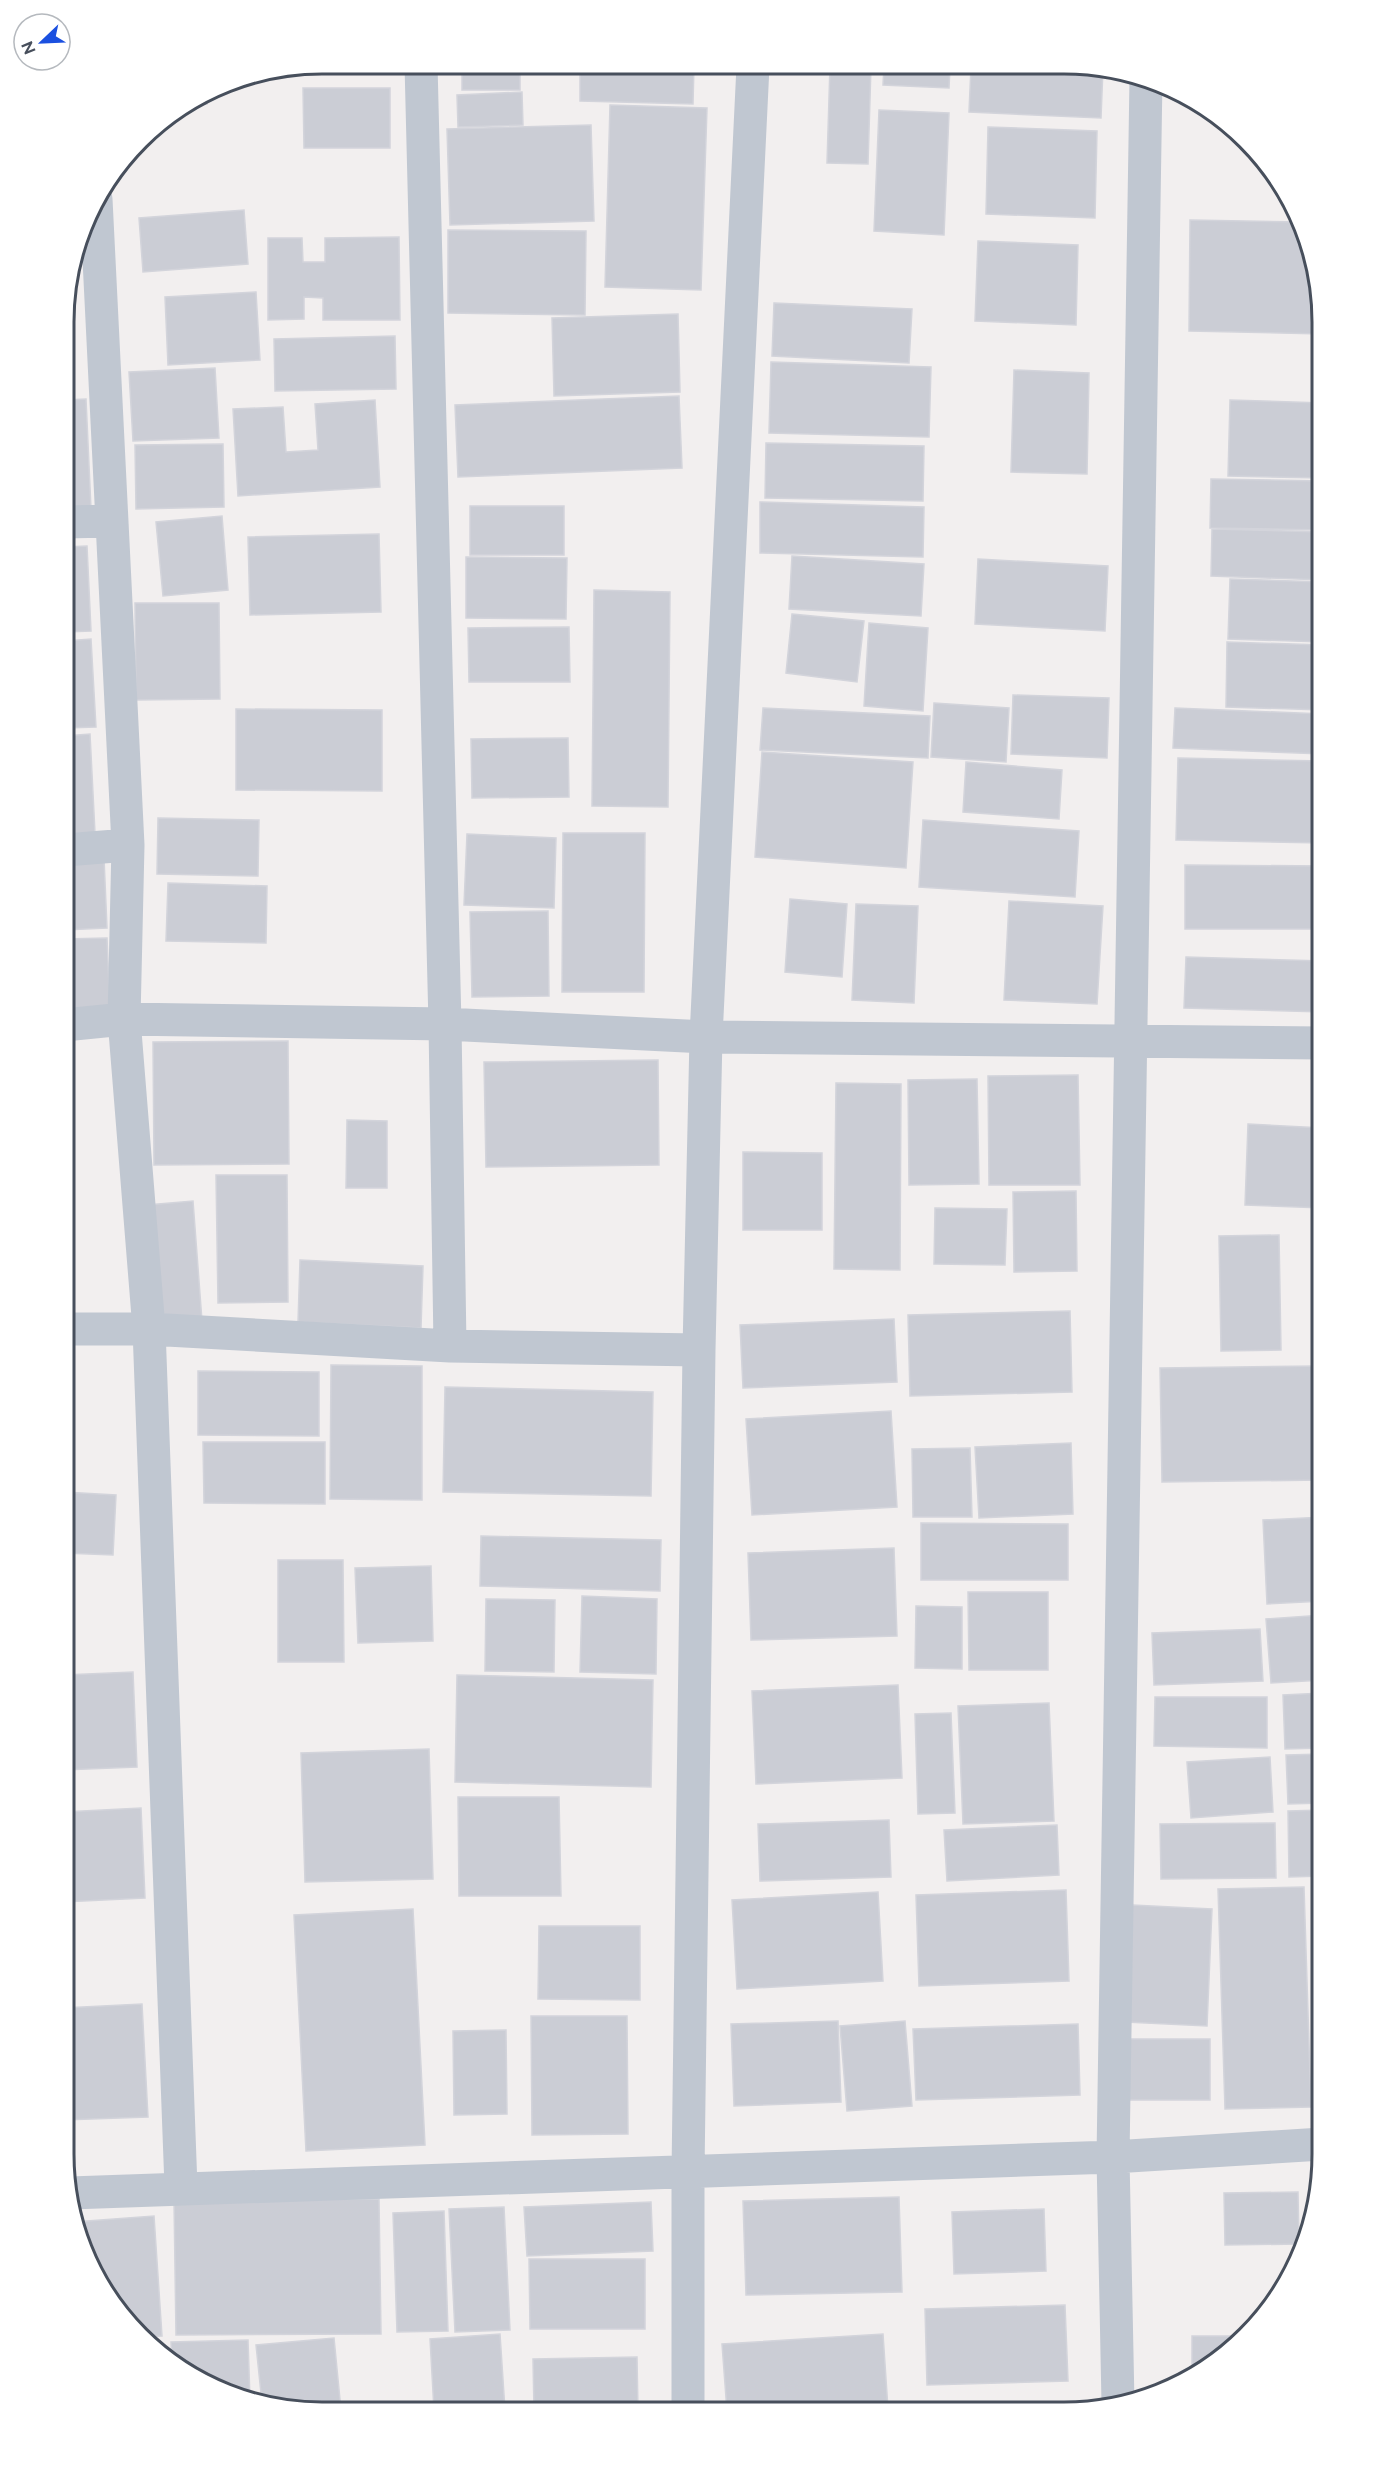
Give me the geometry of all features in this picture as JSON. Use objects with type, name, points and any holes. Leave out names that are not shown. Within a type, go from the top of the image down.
[{"type":"street","points":[[421,74],[445,1024],[450,1346]]},
{"type":"street","points":[[688,2402],[688,2173],[699,1350],[706,1037],[753,74]]},
{"type":"street","points":[[1119,2396],[1113,2157],[1146,88]]},
{"type":"street","points":[[97,216],[110,521],[128,845],[124,1019],[149,1329],[181,2187]]},
{"type":"street","points":[[74,522],[110,521]]},
{"type":"street","points":[[74,849],[128,845]]},
{"type":"street","points":[[74,1023],[124,1019],[445,1024],[706,1037],[1131,1039],[1312,1043]]},
{"type":"street","points":[[74,1329],[149,1329],[450,1346],[699,1350]]},
{"type":"street","points":[[77,2193],[181,2187],[688,2173],[1113,2157],[1312,2145]]},
{"type":"building","points":[[462,74],[520,74],[520,90],[462,90]]},
{"type":"building","points":[[580,74],[694,74],[693,104],[580,101]]},
{"type":"building","points":[[830,74],[871,74],[868,164],[827,163]]},
{"type":"building","points":[[884,74],[950,74],[949,88],[883,85]]},
{"type":"building","points":[[971,74],[1081,74],[1103,77],[1101,118],[969,112]]},
{"type":"building","points":[[303,88],[390,88],[390,148],[304,148]]},
{"type":"building","points":[[522,92],[523,125],[458,127],[457,95]]},
{"type":"building","points":[[610,105],[707,108],[701,290],[605,287]]},
{"type":"building","points":[[879,110],[949,113],[944,235],[874,231]]},
{"type":"building","points":[[591,125],[594,221],[450,225],[447,129]]},
{"type":"building","points":[[988,127],[1097,131],[1095,218],[986,214]]},
{"type":"building","points":[[244,210],[248,264],[143,272],[139,218]]},
{"type":"building","points":[[1190,220],[1292,222],[1308,273],[1312,305],[1312,334],[1189,331]]},
{"type":"building","points":[[448,230],[586,231],[585,315],[448,313]]},
{"type":"building","points":[[399,237],[400,320],[323,320],[323,298],[304,297],[304,319],[268,320],[268,238],[302,238],[303,262],[325,262],[325,238]]},
{"type":"building","points":[[978,241],[1078,245],[1076,325],[975,321]]},
{"type":"building","points":[[256,292],[260,360],[168,365],[165,297]]},
{"type":"building","points":[[774,303],[912,309],[909,363],[772,356]]},
{"type":"building","points":[[678,314],[680,392],[554,396],[552,318]]},
{"type":"building","points":[[395,336],[396,389],[275,391],[274,339]]},
{"type":"building","points":[[771,362],[931,367],[929,437],[769,433]]},
{"type":"building","points":[[215,368],[219,438],[133,441],[129,372]]},
{"type":"building","points":[[1014,370],[1089,373],[1087,474],[1011,472]]},
{"type":"building","points":[[679,396],[682,468],[458,477],[455,405]]},
{"type":"building","points":[[86,399],[91,509],[74,510],[74,400]]},
{"type":"building","points":[[375,400],[380,487],[238,496],[233,409],[283,407],[286,452],[318,450],[315,404]]},
{"type":"building","points":[[1230,400],[1312,403],[1312,478],[1228,476]]},
{"type":"building","points":[[766,443],[924,446],[923,501],[765,498]]},
{"type":"building","points":[[223,444],[224,507],[136,509],[135,445]]},
{"type":"building","points":[[1211,479],[1312,481],[1312,530],[1210,528]]},
{"type":"building","points":[[760,502],[924,507],[923,557],[760,553]]},
{"type":"building","points":[[470,506],[564,506],[564,555],[470,555]]},
{"type":"building","points":[[222,516],[228,590],[163,596],[156,522]]},
{"type":"building","points":[[1212,529],[1312,532],[1312,580],[1211,576]]},
{"type":"building","points":[[379,534],[381,612],[250,615],[248,537]]},
{"type":"building","points":[[87,546],[91,631],[74,632],[74,547]]},
{"type":"building","points":[[792,556],[924,564],[921,616],[789,609]]},
{"type":"building","points":[[466,557],[567,558],[566,619],[466,618]]},
{"type":"building","points":[[978,559],[1108,566],[1105,631],[975,624]]},
{"type":"building","points":[[1230,579],[1312,582],[1312,642],[1228,639]]},
{"type":"building","points":[[594,590],[670,592],[668,807],[592,806]]},
{"type":"building","points":[[135,603],[219,603],[220,699],[136,700]]},
{"type":"building","points":[[792,614],[864,621],[857,682],[786,673]]},
{"type":"building","points":[[869,623],[928,628],[923,711],[864,706]]},
{"type":"building","points":[[569,627],[570,682],[469,682],[468,628]]},
{"type":"building","points":[[91,639],[96,727],[74,728],[74,640]]},
{"type":"building","points":[[1227,642],[1312,645],[1312,710],[1226,707]]},
{"type":"building","points":[[1013,695],[1109,698],[1107,758],[1011,754]]},
{"type":"building","points":[[934,703],[1009,708],[1006,762],[931,757]]},
{"type":"building","points":[[763,708],[930,716],[928,758],[760,750]]},
{"type":"building","points":[[1175,708],[1312,714],[1312,754],[1173,748]]},
{"type":"building","points":[[236,709],[382,710],[382,791],[236,790]]},
{"type":"building","points":[[90,734],[95,833],[74,834],[74,735]]},
{"type":"building","points":[[568,738],[569,797],[472,798],[471,739]]},
{"type":"building","points":[[762,752],[913,762],[906,868],[755,857]]},
{"type":"building","points":[[1178,758],[1312,761],[1312,843],[1176,840]]},
{"type":"building","points":[[966,762],[1062,770],[1059,819],[963,812]]},
{"type":"building","points":[[158,818],[259,820],[258,876],[157,874]]},
{"type":"building","points":[[923,820],[1079,831],[1075,897],[919,887]]},
{"type":"building","points":[[563,833],[645,833],[644,992],[562,992]]},
{"type":"building","points":[[467,834],[556,838],[554,908],[464,905]]},
{"type":"building","points":[[104,858],[107,928],[74,930],[74,859]]},
{"type":"building","points":[[1185,865],[1312,866],[1312,929],[1185,929]]},
{"type":"building","points":[[168,883],[267,886],[266,943],[166,941]]},
{"type":"building","points":[[790,899],[847,904],[842,977],[785,972]]},
{"type":"building","points":[[1009,901],[1103,906],[1097,1004],[1004,1000]]},
{"type":"building","points":[[856,904],[918,906],[914,1003],[852,1000]]},
{"type":"building","points":[[548,911],[549,996],[472,997],[470,912]]},
{"type":"building","points":[[107,938],[110,1009],[74,1010],[74,939]]},
{"type":"building","points":[[1186,957],[1312,961],[1312,1012],[1184,1008]]},
{"type":"building","points":[[288,1041],[289,1164],[154,1165],[153,1042]]},
{"type":"building","points":[[658,1060],[659,1165],[486,1167],[484,1062]]},
{"type":"building","points":[[1078,1075],[1080,1185],[989,1185],[988,1076]]},
{"type":"building","points":[[977,1079],[979,1184],[909,1185],[908,1080]]},
{"type":"building","points":[[836,1083],[901,1084],[900,1270],[834,1269]]},
{"type":"building","points":[[347,1120],[387,1121],[387,1188],[346,1188]]},
{"type":"building","points":[[1248,1124],[1312,1127],[1312,1208],[1245,1205]]},
{"type":"building","points":[[743,1152],[822,1153],[822,1230],[743,1230]]},
{"type":"building","points":[[216,1175],[287,1175],[288,1302],[218,1303]]},
{"type":"building","points":[[1076,1191],[1077,1271],[1014,1272],[1013,1192]]},
{"type":"building","points":[[193,1201],[202,1321],[156,1325],[147,1205]]},
{"type":"building","points":[[935,1208],[1007,1209],[1005,1265],[934,1264]]},
{"type":"building","points":[[1279,1235],[1281,1350],[1221,1351],[1219,1236]]},
{"type":"building","points":[[300,1260],[423,1266],[421,1328],[298,1322]]},
{"type":"building","points":[[1070,1311],[1072,1392],[910,1396],[908,1315]]},
{"type":"building","points":[[894,1319],[897,1382],[743,1388],[740,1325]]},
{"type":"building","points":[[331,1365],[422,1366],[422,1500],[330,1499]]},
{"type":"building","points":[[1312,1366],[1312,1480],[1162,1482],[1160,1368]]},
{"type":"building","points":[[198,1371],[319,1372],[319,1436],[198,1435]]},
{"type":"building","points":[[445,1387],[653,1392],[651,1496],[443,1492]]},
{"type":"building","points":[[891,1411],[897,1507],[752,1515],[746,1419]]},
{"type":"building","points":[[203,1442],[325,1442],[325,1504],[204,1503]]},
{"type":"building","points":[[1071,1443],[1073,1514],[979,1518],[975,1447]]},
{"type":"building","points":[[970,1448],[972,1517],[913,1517],[912,1449]]},
{"type":"building","points":[[74,1493],[116,1495],[113,1555],[74,1553]]},
{"type":"building","points":[[1312,1518],[1312,1602],[1267,1604],[1263,1520]]},
{"type":"building","points":[[921,1523],[1068,1524],[1068,1580],[921,1580]]},
{"type":"building","points":[[481,1536],[661,1540],[660,1591],[480,1586]]},
{"type":"building","points":[[894,1548],[897,1636],[751,1640],[748,1553]]},
{"type":"building","points":[[278,1560],[343,1560],[344,1662],[278,1662]]},
{"type":"building","points":[[431,1566],[433,1641],[358,1643],[355,1568]]},
{"type":"building","points":[[968,1592],[1048,1592],[1048,1670],[969,1670]]},
{"type":"building","points":[[582,1596],[657,1599],[656,1674],[580,1672]]},
{"type":"building","points":[[486,1599],[555,1600],[554,1672],[485,1671]]},
{"type":"building","points":[[916,1606],[962,1607],[962,1669],[915,1668]]},
{"type":"building","points":[[1312,1616],[1312,1681],[1271,1683],[1266,1619]]},
{"type":"building","points":[[1260,1629],[1263,1681],[1154,1685],[1152,1633]]},
{"type":"building","points":[[133,1672],[137,1767],[74,1770],[74,1675]]},
{"type":"building","points":[[457,1675],[653,1680],[651,1787],[455,1782]]},
{"type":"building","points":[[898,1685],[902,1778],[756,1784],[752,1691]]},
{"type":"building","points":[[1312,1694],[1312,1748],[1285,1749],[1283,1695]]},
{"type":"building","points":[[1155,1697],[1267,1697],[1267,1748],[1154,1746]]},
{"type":"building","points":[[1049,1703],[1054,1821],[963,1824],[958,1706]]},
{"type":"building","points":[[951,1713],[955,1813],[918,1814],[915,1714]]},
{"type":"building","points":[[429,1749],[433,1879],[305,1882],[301,1753]]},
{"type":"building","points":[[1312,1754],[1312,1803],[1288,1804],[1286,1755]]},
{"type":"building","points":[[1270,1757],[1273,1812],[1191,1818],[1187,1762]]},
{"type":"building","points":[[458,1797],[559,1797],[561,1896],[459,1896]]},
{"type":"building","points":[[141,1808],[145,1898],[74,1901],[74,1811]]},
{"type":"building","points":[[1312,1810],[1312,1876],[1289,1877],[1288,1811]]},
{"type":"building","points":[[889,1820],[891,1877],[760,1881],[758,1824]]},
{"type":"building","points":[[1275,1823],[1276,1878],[1161,1879],[1160,1824]]},
{"type":"building","points":[[1057,1825],[1059,1875],[947,1881],[944,1830]]},
{"type":"building","points":[[1304,1887],[1311,2107],[1225,2109],[1218,1889]]},
{"type":"building","points":[[1066,1890],[1069,1981],[919,1986],[916,1895]]},
{"type":"building","points":[[878,1892],[883,1981],[737,1989],[732,1900]]},
{"type":"building","points":[[1132,1905],[1212,1909],[1207,2026],[1126,2022]]},
{"type":"building","points":[[413,1909],[425,2145],[306,2151],[294,1915]]},
{"type":"building","points":[[539,1926],[640,1926],[640,2000],[538,1999]]},
{"type":"building","points":[[142,2004],[148,2117],[74,2120],[74,2007]]},
{"type":"building","points":[[531,2016],[627,2016],[628,2134],[532,2135]]},
{"type":"building","points":[[838,2021],[841,2102],[734,2106],[731,2024]]},
{"type":"building","points":[[905,2021],[912,2106],[847,2111],[840,2026]]},
{"type":"building","points":[[1078,2024],[1080,2095],[916,2100],[913,2029]]},
{"type":"building","points":[[506,2030],[507,2114],[454,2115],[453,2031]]},
{"type":"building","points":[[1127,2039],[1210,2039],[1210,2100],[1127,2100]]},
{"type":"building","points":[[1298,2192],[1299,2234],[1296,2244],[1225,2245],[1224,2193]]},
{"type":"building","points":[[899,2197],[902,2292],[746,2295],[743,2201]]},
{"type":"building","points":[[379,2199],[381,2334],[176,2335],[174,2201]]},
{"type":"building","points":[[651,2202],[653,2251],[527,2256],[524,2207]]},
{"type":"building","points":[[504,2207],[510,2330],[455,2332],[449,2209]]},
{"type":"building","points":[[1044,2209],[1046,2271],[954,2274],[952,2212]]},
{"type":"building","points":[[444,2211],[448,2331],[397,2332],[393,2213]]},
{"type":"building","points":[[154,2216],[162,2336],[154,2336],[146,2329],[115,2291],[92,2249],[83,2221]]},
{"type":"building","points":[[529,2259],[645,2259],[645,2329],[530,2329]]},
{"type":"building","points":[[1065,2305],[1068,2381],[927,2385],[925,2309]]},
{"type":"building","points":[[500,2334],[504,2402],[434,2402],[430,2339]]},
{"type":"building","points":[[883,2334],[888,2402],[726,2402],[722,2344]]},
{"type":"building","points":[[1192,2336],[1232,2336],[1216,2350],[1192,2366]]},
{"type":"building","points":[[334,2338],[340,2402],[305,2401],[261,2394],[256,2345]]},
{"type":"building","points":[[248,2340],[250,2391],[226,2383],[184,2360],[171,2351],[171,2342]]},
{"type":"building","points":[[637,2357],[638,2402],[534,2402],[533,2359]]}]
